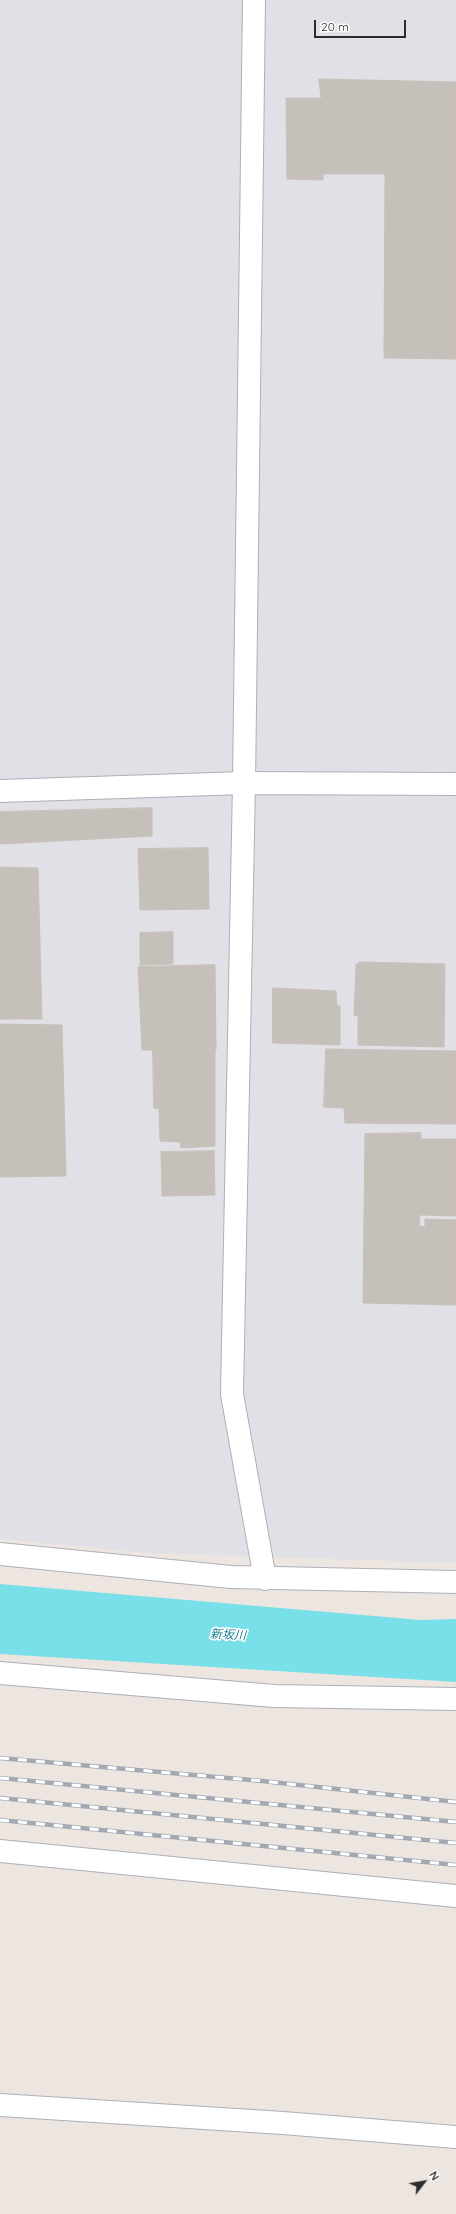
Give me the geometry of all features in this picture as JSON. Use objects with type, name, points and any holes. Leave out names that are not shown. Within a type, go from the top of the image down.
[{"type":"street","points":[[254,0],[244,783],[232,1394],[265,1579]]},
{"type":"street","points":[[0,791],[244,783],[456,784]]},
{"type":"street","points":[[0,1554],[265,1579],[456,1582]]},
{"type":"street","points":[[0,1673],[274,1696],[456,1699]]},
{"type":"street","points":[[0,1851],[456,1896]]},
{"type":"street","points":[[0,2105],[283,2123],[456,2137]]},
{"type":"shaded area","points":[[0,0],[456,0],[456,1563],[146,1553],[0,1539]]},
{"type":"water","name":"新坂川","points":[[0,1584],[421,1620],[456,1619],[456,1682],[0,1654]]},
{"type":"building","points":[[319,79],[456,82],[456,359],[384,358],[385,174],[323,174],[323,180],[287,179],[286,98],[321,98]]},
{"type":"building","points":[[152,808],[152,836],[0,844],[0,812]]},
{"type":"building","points":[[208,848],[209,909],[140,910],[138,849]]},
{"type":"building","points":[[0,867],[38,868],[42,1019],[0,1019]]},
{"type":"building","points":[[173,932],[173,964],[140,965],[140,933]]},
{"type":"building","points":[[359,962],[445,964],[444,1047],[358,1045],[358,1015],[354,1016],[356,964],[359,964]]},
{"type":"building","points":[[215,965],[216,1050],[142,1050],[138,967]]},
{"type":"building","points":[[273,988],[336,991],[337,1006],[340,1006],[340,1045],[273,1043]]},
{"type":"building","points":[[0,1024],[62,1025],[66,1176],[0,1177]]},
{"type":"building","points":[[326,1049],[456,1051],[456,1124],[345,1123],[344,1108],[324,1107]]},
{"type":"building","points":[[153,1050],[215,1050],[215,1146],[181,1148],[180,1142],[160,1141],[159,1109],[154,1108]]},
{"type":"building","points":[[421,1133],[421,1139],[456,1139],[456,1216],[420,1215],[419,1226],[425,1227],[425,1219],[456,1220],[456,1305],[363,1303],[365,1134]]},
{"type":"building","points":[[214,1151],[215,1195],[162,1196],[161,1152]]},
{"type":"railway","points":[[0,1758],[262,1781],[456,1802]]},
{"type":"railway","points":[[0,1778],[456,1822]]},
{"type":"railway","points":[[0,1798],[456,1843]]},
{"type":"railway","points":[[0,1820],[456,1865]]}]
